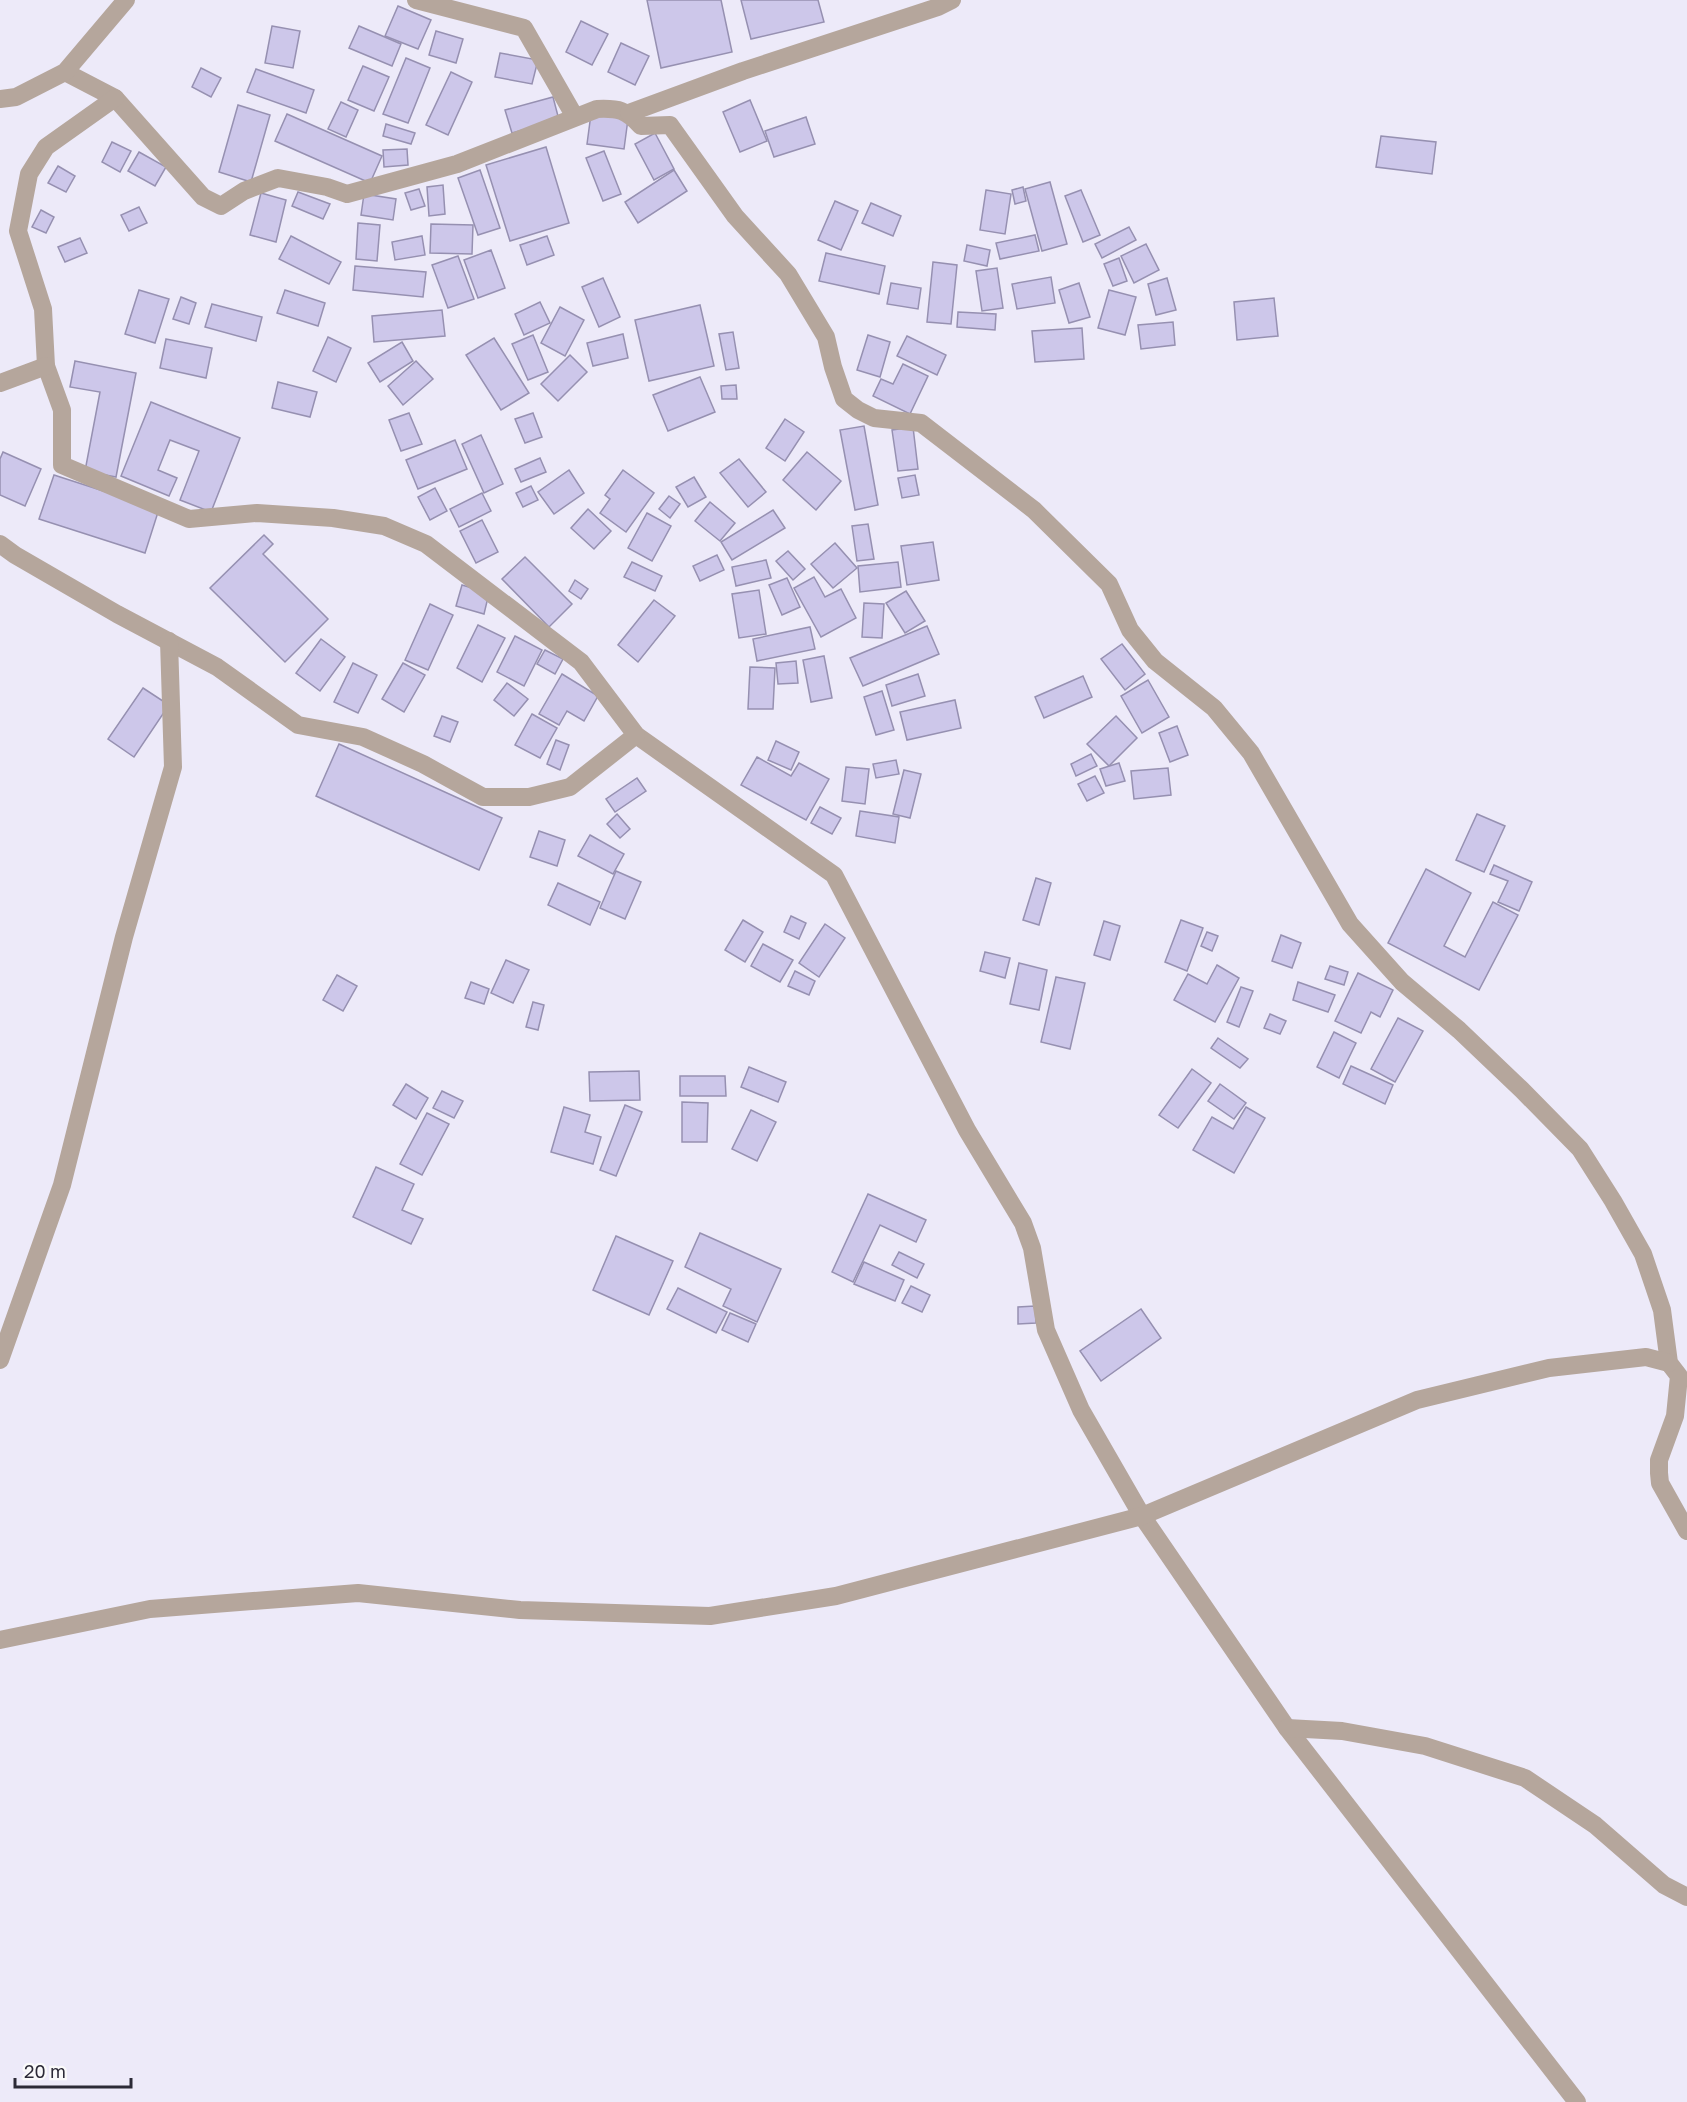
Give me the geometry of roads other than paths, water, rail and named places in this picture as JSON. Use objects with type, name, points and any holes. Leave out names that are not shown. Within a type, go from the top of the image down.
[{"type":"street","points":[[0,99],[16,97],[65,72],[126,0]]},
{"type":"street","points":[[416,0],[524,28],[575,117]]},
{"type":"street","points":[[629,113],[942,2]]},
{"type":"street","points":[[65,72],[116,98],[203,197],[221,206],[244,191],[278,178],[347,194],[457,164],[597,109],[615,108],[629,113],[641,126],[670,125],[735,216],[788,274],[826,337],[844,399],[858,410],[874,418],[921,423],[1034,510],[1109,584],[1130,630],[1155,661],[1214,708],[1251,753],[1350,924],[1402,982],[1459,1030],[1580,1149],[1643,1254],[1662,1310],[1669,1363],[1679,1376],[1675,1416],[1659,1460],[1660,1484],[1687,1531]]},
{"type":"street","points":[[116,98],[46,147],[29,174],[18,231],[43,309],[46,366],[62,410],[62,465],[189,519],[256,513],[333,518],[384,526],[426,544],[581,662],[636,735],[834,875],[967,1130],[1023,1223],[1032,1248],[1046,1330],[1081,1410],[1142,1516],[1287,1728],[1577,2102]]},
{"type":"street","points":[[0,382],[46,366]]},
{"type":"street","points":[[0,544],[26,561],[218,667],[298,725],[363,736],[423,764],[483,797],[530,796],[570,787],[636,735]]},
{"type":"street","points":[[0,1360],[62,1185],[124,937],[173,767],[169,641]]},
{"type":"street","points":[[0,1640],[150,1609],[358,1593],[520,1610],[710,1616],[836,1596],[1142,1516],[1417,1400],[1549,1368],[1646,1357],[1669,1363]]},
{"type":"street","points":[[1287,1728],[1342,1731],[1425,1746],[1525,1778],[1595,1825],[1664,1885],[1687,1897]]}]
